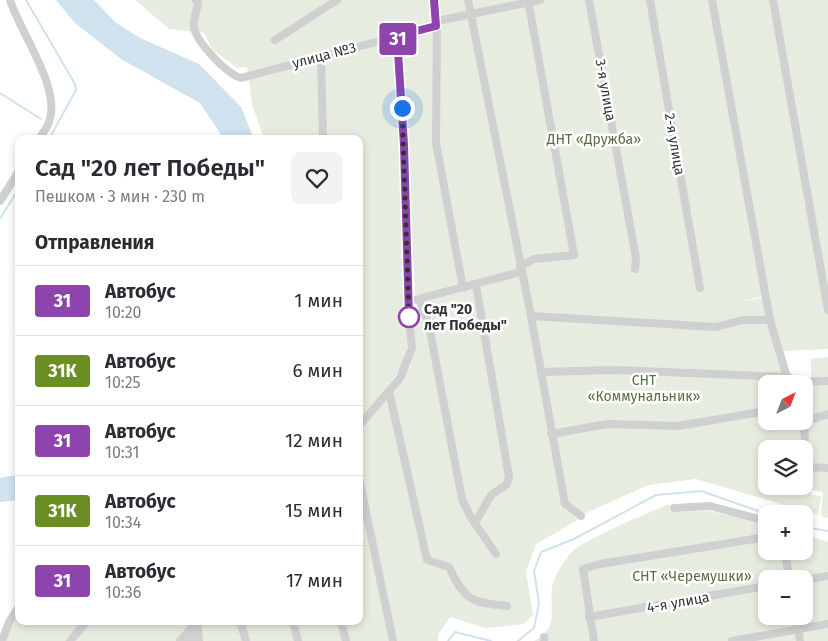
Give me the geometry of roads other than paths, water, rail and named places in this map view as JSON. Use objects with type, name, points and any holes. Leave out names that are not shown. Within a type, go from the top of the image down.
[{"type":"street","points":[[10,0],[43,73],[48,90],[50,122],[42,135]]},
{"type":"street","name":"улица №3","points":[[196,0],[198,3],[194,27],[199,38],[210,53],[236,76],[241,78],[397,36],[437,23],[540,0]]},
{"type":"street","points":[[275,40],[337,0]]},
{"type":"street","points":[[434,0],[437,23],[436,143],[463,288]]},
{"type":"street","points":[[468,0],[531,316],[565,504],[581,516]]},
{"type":"street","name":"3-я улица","points":[[589,0],[636,258],[635,269]]},
{"type":"street","name":"2-я улица","points":[[650,0],[700,288]]},
{"type":"street","points":[[712,0],[770,320],[787,375]]},
{"type":"street","points":[[773,0],[828,310]]},
{"type":"street","points":[[408,301],[476,285],[521,269],[534,259],[574,254],[528,2]]},
{"type":"street","points":[[363,421],[400,378],[412,348],[408,301],[404,145],[397,36]]},
{"type":"street","points":[[321,56],[323,135]]},
{"type":"street","points":[[0,201],[15,177]]},
{"type":"street","points":[[475,523],[491,495],[506,485],[509,477],[476,285]]},
{"type":"street","points":[[419,299],[429,326],[462,500],[496,554]]},
{"type":"street","points":[[531,316],[716,326],[742,320],[770,320]]},
{"type":"street","points":[[541,372],[615,370],[758,379]]},
{"type":"street","points":[[813,380],[828,380]]},
{"type":"street","points":[[389,391],[427,560],[449,567],[460,590],[471,599],[488,604],[507,606]]},
{"type":"street","points":[[551,434],[608,424],[678,426],[758,411]]},
{"type":"street","points":[[813,418],[828,414]]},
{"type":"street","points":[[813,467],[828,468]]},
{"type":"street","points":[[363,497],[393,641]]},
{"type":"street","points":[[674,508],[710,506],[758,519]]},
{"type":"street","points":[[594,641],[583,569],[600,564],[758,538]]},
{"type":"street","points":[[813,578],[828,576]]},
{"type":"street","name":"4-я улица","points":[[589,617],[758,587]]},
{"type":"street","points":[[2,641],[15,612]]},
{"type":"street","points":[[732,641],[828,624]]},
{"type":"street","points":[[70,641],[84,625]]},
{"type":"street","points":[[180,641],[194,625]]},
{"type":"street","points":[[241,625],[246,641]]},
{"type":"street","points":[[294,625],[298,641]]},
{"type":"street","points":[[342,625],[346,641]]},
{"type":"street","points":[[797,625],[800,641]]},
{"type":"street","points":[[190,641],[199,637]]},
{"type":"water","points":[[56,0],[94,0],[115,22],[140,38],[199,64],[241,107],[252,135],[221,135],[200,103],[121,59],[75,23]]},
{"type":"water","points":[[15,476],[15,500],[0,502],[0,478]]},
{"type":"waterway","points":[[26,0],[75,84],[76,90],[51,135]]},
{"type":"waterway","points":[[0,93],[41,119]]},
{"type":"waterway","points":[[0,219],[15,195]]},
{"type":"waterway","points":[[518,641],[534,628],[539,603],[534,571],[541,552],[574,539],[656,495],[701,491],[758,511]]},
{"type":"waterway","points":[[813,528],[828,531]]},
{"type":"waterway","points":[[448,641],[455,632],[491,641]]},
{"type":"place","name":"Сад \"20 лет Победы\"","points":[[409,317]]},
{"type":"park label","name":"ДНТ «Дружба»","points":[[594,139]]},
{"type":"park label","name":"СНТ «Коммунальник»","points":[[644,388]]},
{"type":"park label","name":"СНТ «Черемушки»","points":[[692,576]]}]
